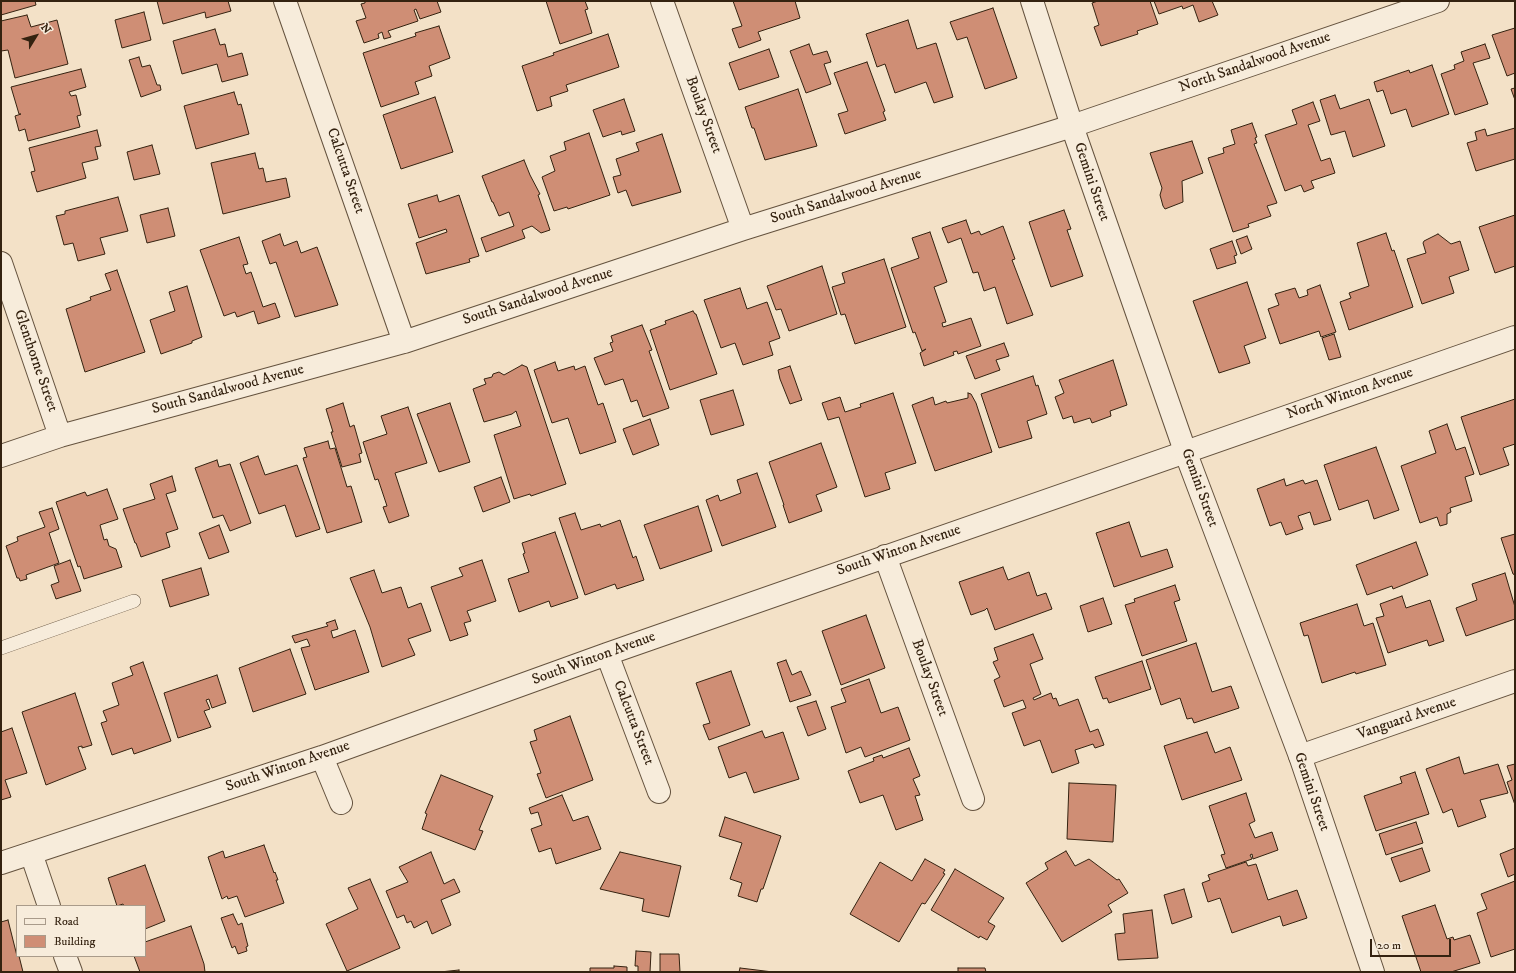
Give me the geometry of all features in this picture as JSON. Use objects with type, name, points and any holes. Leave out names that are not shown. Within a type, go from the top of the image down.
[{"type":"street","name":"Calcutta Street","points":[[285,1],[404,342]]},
{"type":"street","name":"Boulay Street","points":[[662,1],[743,229]]},
{"type":"street","name":"Gemini Street","points":[[1032,1],[1072,126],[1185,451],[1300,756],[1373,972]]},
{"type":"street","name":"North Sandalwood Avenue","points":[[1072,126],[1438,1]]},
{"type":"street","name":"South Sandalwood Avenue","points":[[1,456],[60,436],[404,342],[743,229],[1072,126]]},
{"type":"street","name":"Glenthorne Street","points":[[1,263],[60,436]]},
{"type":"street","name":"North Winton Avenue","points":[[1185,451],[1515,337]]},
{"type":"street","name":"South Winton Avenue","points":[[1,863],[322,757],[607,654],[1185,451]]},
{"type":"street","name":"Boulay Street","points":[[885,556],[973,799]]},
{"type":"street","name":"Calcutta Street","points":[[607,654],[659,792]]},
{"type":"street","name":"Vanguard Avenue","points":[[1300,756],[1515,681]]},
{"type":"street","points":[[322,757],[341,803]]},
{"type":"street","points":[[31,852],[49,905]]},
{"type":"street","points":[[66,957],[71,972]]},
{"type":"lane","points":[[1,648],[134,601]]},
{"type":"building","points":[[1,1],[35,1],[36,5],[1,15]]},
{"type":"building","points":[[157,1],[228,1],[231,11],[206,18],[205,12],[163,24]]},
{"type":"building","points":[[365,1],[437,1],[441,12],[420,19],[416,9],[414,10],[418,21],[388,31],[391,37],[384,39],[382,32],[378,34],[379,38],[364,43],[356,21],[366,18],[361,4],[365,3]]},
{"type":"building","points":[[546,1],[585,1],[588,9],[585,10],[592,33],[560,44]]},
{"type":"building","points":[[733,1],[795,1],[800,18],[758,32],[761,40],[739,48],[732,29],[742,26]]},
{"type":"building","points":[[1098,1],[1150,1],[1158,24],[1137,31],[1138,34],[1101,46],[1094,27],[1099,25],[1092,3]]},
{"type":"building","points":[[1154,1],[1212,1],[1218,15],[1199,22],[1193,5],[1183,9],[1182,6],[1159,14]]},
{"type":"building","points":[[993,8],[1017,78],[985,89],[967,37],[957,40],[950,22]]},
{"type":"building","points":[[144,12],[151,40],[122,48],[115,20]]},
{"type":"building","points":[[27,15],[31,27],[57,20],[68,64],[15,78],[8,50],[1,51],[1,21]]},
{"type":"building","points":[[908,20],[917,49],[936,43],[953,97],[934,103],[926,82],[895,93],[885,64],[877,67],[866,34]]},
{"type":"building","points":[[439,26],[450,58],[429,66],[432,76],[415,82],[419,94],[381,107],[363,53],[416,36],[415,33]]},
{"type":"building","points":[[1515,28],[1515,73],[1507,76],[1492,35]]},
{"type":"building","points":[[215,29],[220,45],[225,44],[228,57],[242,53],[248,75],[222,82],[217,64],[182,74],[173,41]]},
{"type":"building","points":[[608,34],[619,67],[566,85],[568,91],[550,97],[552,106],[537,111],[522,66],[554,55],[553,53]]},
{"type":"building","points":[[809,44],[813,55],[827,51],[831,62],[824,64],[831,84],[806,93],[790,51]]},
{"type":"building","points":[[1485,44],[1490,58],[1473,63],[1488,104],[1455,115],[1441,74],[1455,69],[1454,65],[1464,61],[1461,52]]},
{"type":"building","points":[[769,49],[779,77],[739,90],[729,63]]},
{"type":"building","points":[[139,57],[142,67],[150,65],[157,85],[160,85],[161,90],[141,97],[129,60]]},
{"type":"building","points":[[867,62],[885,111],[883,112],[886,120],[845,134],[838,114],[848,111],[834,73]]},
{"type":"building","points":[[1432,65],[1449,114],[1412,127],[1406,109],[1391,114],[1383,90],[1377,92],[1374,82],[1409,70],[1410,73]]},
{"type":"building","points":[[81,69],[86,87],[69,92],[71,96],[76,95],[81,115],[77,116],[80,127],[28,141],[25,129],[19,131],[15,116],[21,114],[19,114],[11,87]]},
{"type":"building","points":[[1515,88],[1515,100],[1511,89]]},
{"type":"building","points":[[798,89],[817,146],[765,160],[745,107]]},
{"type":"building","points":[[234,92],[238,105],[241,104],[249,134],[196,149],[184,106]]},
{"type":"building","points":[[1335,95],[1340,109],[1369,99],[1385,146],[1353,157],[1345,131],[1331,135],[1320,100]]},
{"type":"building","points":[[435,97],[453,152],[401,169],[383,115]]},
{"type":"building","points":[[624,99],[635,131],[622,135],[621,131],[603,137],[593,110]]},
{"type":"building","points":[[1313,102],[1320,121],[1308,125],[1321,161],[1330,158],[1335,173],[1311,181],[1314,188],[1304,192],[1301,185],[1285,191],[1265,135],[1297,124],[1292,110]]},
{"type":"building","points":[[1252,123],[1257,137],[1255,138],[1257,143],[1254,144],[1277,203],[1267,206],[1271,216],[1248,224],[1249,227],[1233,232],[1208,158],[1224,153],[1223,148],[1235,144],[1231,130]]},
{"type":"building","points":[[1515,128],[1515,159],[1476,171],[1467,143],[1477,140],[1475,132],[1485,129],[1487,136]]},
{"type":"building","points":[[97,130],[101,146],[95,147],[98,159],[82,163],[86,178],[37,192],[31,172],[35,171],[29,148]]},
{"type":"building","points":[[589,133],[610,195],[568,209],[567,207],[554,211],[542,177],[555,171],[550,156],[566,150],[564,142]]},
{"type":"building","points":[[662,134],[681,192],[632,206],[626,190],[618,193],[613,177],[621,175],[616,159],[639,151],[636,143]]},
{"type":"building","points":[[1192,141],[1203,173],[1182,181],[1183,202],[1165,209],[1160,195],[1162,188],[1150,153]]},
{"type":"building","points":[[152,145],[160,174],[134,180],[127,152]]},
{"type":"building","points":[[255,153],[259,169],[263,168],[266,182],[286,178],[290,197],[223,214],[211,163]]},
{"type":"building","points":[[524,160],[540,194],[538,195],[550,230],[541,233],[532,226],[522,230],[525,238],[486,252],[481,238],[514,226],[509,212],[499,216],[482,176]]},
{"type":"building","points":[[437,195],[439,202],[459,195],[479,256],[469,259],[470,262],[426,274],[416,243],[447,232],[446,229],[419,238],[408,204]]},
{"type":"building","points":[[118,197],[128,231],[100,238],[105,254],[78,261],[73,243],[64,245],[56,216],[65,214],[65,211]]},
{"type":"building","points":[[168,208],[175,236],[147,243],[140,215]]},
{"type":"building","points":[[1064,210],[1071,229],[1067,230],[1083,276],[1051,287],[1029,222]]},
{"type":"building","points":[[1515,215],[1515,266],[1495,273],[1479,227]]},
{"type":"building","points":[[966,220],[971,234],[979,231],[981,235],[1003,226],[1015,259],[1012,260],[1033,315],[1007,324],[995,287],[984,291],[978,272],[973,273],[961,238],[948,243],[942,228]]},
{"type":"building","points":[[930,232],[947,282],[934,287],[946,322],[942,323],[943,327],[971,318],[981,346],[958,354],[957,351],[953,352],[954,355],[924,366],[920,353],[926,349],[922,351],[915,332],[913,333],[891,268],[919,258],[912,238]]},
{"type":"building","points":[[1386,233],[1392,251],[1394,250],[1413,307],[1349,330],[1340,302],[1351,298],[1349,293],[1369,286],[1357,243]]},
{"type":"building","points":[[280,234],[284,246],[297,241],[301,253],[317,247],[338,305],[295,317],[276,262],[270,264],[262,241]]},
{"type":"building","points":[[1438,234],[1451,244],[1460,241],[1469,270],[1449,277],[1454,293],[1422,304],[1407,259],[1426,253],[1423,243],[1424,241]]},
{"type":"building","points":[[1247,236],[1252,249],[1241,254],[1236,240]]},
{"type":"building","points":[[239,237],[248,264],[243,265],[246,274],[251,272],[263,307],[275,303],[280,317],[258,324],[254,311],[237,317],[235,312],[224,316],[200,250]]},
{"type":"building","points":[[1232,241],[1237,255],[1234,256],[1236,263],[1217,269],[1210,249]]},
{"type":"building","points":[[884,259],[906,327],[855,344],[845,314],[841,315],[832,287],[845,283],[842,273]]},
{"type":"building","points":[[822,266],[837,314],[789,331],[781,309],[776,310],[767,286]]},
{"type":"building","points":[[117,270],[145,352],[85,372],[66,309],[91,300],[90,297],[111,290],[105,274]]},
{"type":"building","points":[[1247,282],[1266,338],[1244,346],[1250,363],[1219,373],[1193,301]]},
{"type":"building","points":[[1320,285],[1336,332],[1321,337],[1319,331],[1280,344],[1268,309],[1279,305],[1275,294],[1295,288],[1299,298],[1308,295],[1307,290]]},
{"type":"building","points":[[187,286],[202,337],[192,341],[192,343],[161,354],[150,320],[175,311],[169,292]]},
{"type":"building","points":[[740,288],[747,309],[767,302],[780,338],[769,342],[773,355],[743,365],[735,343],[721,348],[704,300]]},
{"type":"building","points":[[693,311],[696,314],[717,374],[670,390],[650,330],[666,324],[665,321]]},
{"type":"building","points":[[642,325],[652,350],[649,351],[669,408],[643,417],[637,400],[631,402],[623,379],[605,385],[594,358],[613,351],[610,343],[613,342],[611,336]]},
{"type":"building","points":[[1334,334],[1341,357],[1329,360],[1322,338]]},
{"type":"building","points":[[1004,343],[1009,356],[996,360],[1000,370],[975,379],[966,356]]},
{"type":"building","points":[[1113,360],[1127,405],[1110,411],[1111,416],[1092,423],[1090,418],[1074,423],[1072,416],[1063,419],[1055,397],[1064,393],[1059,380]]},
{"type":"building","points":[[555,362],[558,371],[574,366],[575,370],[585,366],[598,405],[603,403],[616,442],[580,454],[568,418],[552,423],[534,370]]},
{"type":"building","points":[[522,365],[527,367],[566,484],[531,496],[530,494],[514,499],[494,435],[521,426],[516,411],[512,414],[484,422],[473,389],[486,384],[484,379],[492,377],[493,374],[499,372],[504,375]]},
{"type":"building","points":[[790,366],[802,400],[790,404],[778,370]]},
{"type":"building","points":[[1033,376],[1036,386],[1038,385],[1047,414],[1027,421],[1032,438],[999,448],[981,394]]},
{"type":"building","points":[[733,390],[744,425],[711,435],[700,400]]},
{"type":"building","points":[[893,393],[916,463],[885,473],[890,489],[865,497],[839,417],[828,420],[822,403],[840,397],[845,412],[861,407],[860,404]]},
{"type":"building","points":[[968,393],[971,394],[976,403],[992,452],[935,471],[912,405],[933,397],[935,405],[946,401],[947,403],[968,398]]},
{"type":"building","points":[[1515,399],[1515,444],[1503,448],[1509,465],[1480,475],[1461,417]]},
{"type":"building","points":[[343,403],[350,427],[354,425],[362,453],[359,454],[361,462],[342,467],[331,432],[333,432],[326,409]]},
{"type":"building","points":[[450,403],[470,462],[439,472],[417,414]]},
{"type":"building","points":[[408,407],[427,463],[395,473],[409,516],[389,523],[383,507],[387,506],[378,479],[375,480],[363,442],[387,434],[381,416]]},
{"type":"building","points":[[650,419],[659,445],[633,455],[623,429]]},
{"type":"building","points":[[1447,424],[1456,450],[1465,447],[1474,474],[1465,477],[1472,501],[1450,508],[1451,512],[1447,514],[1447,524],[1440,526],[1437,517],[1420,523],[1401,466],[1436,453],[1429,431]]},
{"type":"building","points":[[328,441],[330,449],[335,448],[347,487],[351,486],[362,522],[327,533],[303,458],[307,457],[304,448]]},
{"type":"building","points":[[821,443],[837,487],[816,495],[822,511],[789,523],[769,462]]},
{"type":"building","points":[[1376,447],[1399,510],[1374,519],[1368,500],[1339,510],[1324,465]]},
{"type":"building","points":[[258,456],[265,475],[297,465],[320,529],[296,537],[285,505],[259,514],[240,463]]},
{"type":"building","points":[[217,460],[219,467],[230,464],[251,523],[230,531],[223,515],[213,518],[195,468]]},
{"type":"building","points":[[757,473],[776,527],[722,546],[706,500],[718,495],[720,501],[741,493],[737,480]]},
{"type":"building","points":[[172,476],[176,491],[166,494],[178,529],[166,533],[170,547],[141,557],[123,509],[155,499],[150,484]]},
{"type":"building","points":[[501,477],[510,502],[483,512],[474,487]]},
{"type":"building","points":[[1284,479],[1286,486],[1303,480],[1305,484],[1317,480],[1331,520],[1314,525],[1310,512],[1298,516],[1303,529],[1286,535],[1281,522],[1270,526],[1257,489]]},
{"type":"building","points":[[107,489],[118,519],[100,525],[104,540],[107,539],[109,546],[116,549],[122,567],[84,579],[80,566],[78,567],[56,502],[85,492],[87,496]]},
{"type":"building","points":[[698,506],[712,551],[660,569],[644,525]]},
{"type":"building","points":[[52,508],[59,529],[49,533],[59,563],[26,575],[27,579],[20,581],[19,578],[17,578],[6,546],[18,541],[17,537],[45,527],[39,512]]},
{"type":"building","points":[[575,513],[581,530],[600,524],[601,527],[620,520],[633,558],[636,556],[644,580],[617,589],[615,584],[585,595],[559,518]]},
{"type":"building","points":[[1129,522],[1141,557],[1167,549],[1173,567],[1114,587],[1096,533]]},
{"type":"building","points":[[219,525],[229,552],[209,559],[199,533]]},
{"type":"building","points":[[555,532],[578,598],[551,607],[549,601],[519,612],[508,579],[529,572],[523,554],[525,553],[522,543]]},
{"type":"building","points":[[1515,534],[1515,575],[1513,574],[1501,538]]},
{"type":"building","points":[[1416,542],[1428,575],[1393,589],[1392,586],[1367,595],[1356,565]]},
{"type":"building","points":[[70,560],[81,591],[56,599],[51,585],[59,582],[54,566]]},
{"type":"building","points":[[482,560],[496,601],[467,611],[471,621],[464,623],[468,635],[450,641],[431,587],[463,576],[459,568]]},
{"type":"building","points":[[1003,567],[1008,580],[1029,572],[1037,596],[1046,593],[1052,609],[995,630],[987,608],[971,615],[959,582]]},
{"type":"building","points":[[201,568],[209,595],[170,607],[162,580]]},
{"type":"building","points":[[374,570],[382,593],[401,587],[408,608],[421,603],[431,631],[408,639],[415,655],[382,667],[370,627],[350,578]]},
{"type":"building","points":[[1505,573],[1515,607],[1515,619],[1466,636],[1456,608],[1477,600],[1472,584]]},
{"type":"building","points":[[1175,585],[1180,600],[1174,602],[1187,641],[1142,656],[1125,605],[1135,602],[1134,599]]},
{"type":"building","points":[[1402,596],[1406,608],[1430,600],[1444,641],[1429,646],[1427,640],[1388,653],[1376,618],[1384,616],[1380,604]]},
{"type":"building","points":[[1103,598],[1112,624],[1088,632],[1080,606]]},
{"type":"building","points":[[1357,604],[1364,626],[1373,623],[1386,665],[1356,674],[1355,672],[1322,683],[1308,635],[1304,636],[1300,623]]},
{"type":"building","points":[[866,615],[885,668],[841,685],[822,631]]},
{"type":"building","points":[[335,620],[338,629],[331,631],[333,638],[355,630],[369,672],[315,690],[301,648],[310,646],[307,639],[295,643],[292,636],[328,626],[326,623]]},
{"type":"building","points":[[1033,634],[1043,659],[1030,664],[1041,694],[1033,698],[1034,700],[1051,693],[1053,699],[1056,698],[1059,706],[1078,699],[1090,732],[1098,729],[1104,745],[1095,748],[1093,744],[1075,750],[1079,763],[1052,773],[1040,740],[1024,746],[1012,713],[1026,708],[1023,700],[1004,707],[994,680],[1000,677],[993,662],[998,660],[994,648]]},
{"type":"building","points":[[1196,643],[1212,692],[1231,686],[1239,708],[1194,723],[1192,718],[1187,719],[1180,698],[1161,705],[1146,660]]},
{"type":"building","points":[[290,649],[306,694],[253,712],[239,668]]},
{"type":"building","points":[[786,660],[792,675],[801,671],[811,695],[790,702],[777,663]]},
{"type":"building","points":[[1142,661],[1151,689],[1109,703],[1107,698],[1103,699],[1095,677]]},
{"type":"building","points":[[143,662],[171,741],[134,754],[132,748],[112,755],[101,723],[107,721],[103,711],[119,705],[112,683],[133,675],[130,667]]},
{"type":"building","points":[[731,671],[750,725],[709,740],[703,725],[710,723],[696,683]]},
{"type":"building","points":[[217,675],[226,703],[212,708],[209,699],[206,700],[210,709],[204,711],[211,727],[178,738],[164,693]]},
{"type":"building","points":[[869,679],[881,713],[898,707],[910,740],[865,757],[861,747],[846,753],[831,707],[846,702],[841,689]]},
{"type":"building","points":[[75,693],[92,745],[82,748],[82,746],[78,747],[86,769],[46,785],[22,712]]},
{"type":"building","points":[[816,701],[826,729],[808,736],[797,707]]},
{"type":"building","points":[[570,716],[593,780],[546,798],[537,774],[541,773],[530,742],[537,740],[534,730]]},
{"type":"building","points":[[12,728],[27,773],[5,780],[11,797],[1,800],[1,732]]},
{"type":"building","points":[[762,731],[765,738],[783,732],[799,779],[754,793],[746,772],[729,778],[718,747]]},
{"type":"building","points":[[1207,732],[1215,753],[1230,747],[1242,780],[1182,800],[1164,746]]},
{"type":"building","points":[[909,748],[920,776],[913,779],[920,795],[915,796],[923,820],[896,830],[883,795],[860,803],[848,771],[874,761],[873,758],[882,755],[883,758]]},
{"type":"building","points":[[1459,757],[1464,774],[1498,764],[1508,793],[1480,800],[1486,817],[1458,827],[1452,809],[1443,813],[1426,769]]},
{"type":"building","points":[[1515,764],[1515,805],[1507,782],[1512,780],[1507,766]]},
{"type":"building","points":[[1415,772],[1429,814],[1376,831],[1364,796],[1402,783],[1400,777]]},
{"type":"building","points":[[441,775],[493,796],[479,830],[483,831],[475,850],[422,829],[427,814],[425,813]]},
{"type":"building","points":[[1069,783],[1116,785],[1113,842],[1067,839]]},
{"type":"building","points":[[1246,793],[1255,821],[1249,824],[1255,838],[1272,832],[1278,850],[1253,859],[1252,854],[1250,855],[1252,859],[1226,868],[1221,855],[1225,854],[1209,806]]},
{"type":"building","points":[[562,795],[573,821],[588,816],[601,849],[556,864],[551,848],[539,852],[531,829],[542,825],[538,812],[531,814],[529,808]]},
{"type":"building","points":[[725,817],[781,836],[757,902],[738,896],[742,883],[730,879],[742,843],[719,836]]},
{"type":"building","points":[[1416,822],[1423,843],[1386,855],[1379,834]]},
{"type":"building","points":[[264,845],[278,880],[276,880],[284,903],[245,917],[237,896],[228,899],[227,896],[222,899],[208,857],[223,851],[225,858]]},
{"type":"building","points":[[1422,848],[1430,871],[1400,882],[1391,858]]},
{"type":"building","points":[[1515,848],[1515,874],[1508,877],[1500,854]]},
{"type":"building","points":[[1066,851],[1075,866],[1089,859],[1117,880],[1119,879],[1128,893],[1108,905],[1112,912],[1062,942],[1026,883],[1048,869],[1045,863]]},
{"type":"building","points":[[431,852],[444,884],[454,879],[460,892],[441,900],[451,925],[432,934],[427,921],[414,928],[411,921],[407,923],[404,915],[397,918],[386,891],[408,882],[399,867]]},
{"type":"building","points":[[620,852],[681,866],[669,917],[642,911],[644,899],[600,889]]},
{"type":"building","points":[[925,859],[945,870],[943,873],[945,874],[925,904],[922,903],[899,942],[850,914],[880,862],[912,881]]},
{"type":"building","points":[[1246,862],[1248,866],[1256,864],[1268,900],[1297,890],[1307,918],[1283,926],[1280,916],[1232,933],[1220,898],[1208,902],[1202,883],[1210,880],[1208,875]]},
{"type":"building","points":[[145,865],[165,921],[146,929],[146,905],[117,905],[108,878]]},
{"type":"building","points":[[955,869],[1004,898],[988,922],[995,926],[987,940],[980,936],[979,938],[931,910]]},
{"type":"building","points":[[370,879],[400,948],[347,971],[326,924],[358,909],[348,888]]},
{"type":"building","points":[[1515,881],[1515,949],[1491,957],[1477,913],[1487,909],[1481,894]]},
{"type":"building","points":[[1184,889],[1192,917],[1172,924],[1164,895]]},
{"type":"building","points":[[1435,905],[1447,939],[1453,937],[1454,940],[1470,935],[1480,963],[1451,972],[1421,972],[1402,916]]},
{"type":"building","points":[[1152,910],[1158,958],[1118,960],[1115,934],[1125,933],[1123,914]]},
{"type":"building","points":[[233,914],[238,925],[242,923],[248,946],[246,947],[247,951],[238,954],[235,946],[232,948],[221,918]]},
{"type":"building","points":[[8,920],[16,957],[19,957],[23,972],[1,972],[1,922]]},
{"type":"building","points":[[191,926],[204,964],[205,972],[140,972],[134,957],[146,957],[146,942]]},
{"type":"building","points":[[636,951],[651,952],[650,972],[638,972],[638,966],[635,966]]},
{"type":"building","points":[[660,954],[679,954],[680,972],[660,972]]},
{"type":"building","points":[[614,966],[627,967],[627,972],[590,972],[590,968],[614,968]]},
{"type":"building","points":[[740,968],[773,972],[739,972]]},
{"type":"building","points":[[958,968],[985,968],[986,972],[958,972]]},
{"type":"building","points":[[459,970],[459,972],[440,972]]}]
